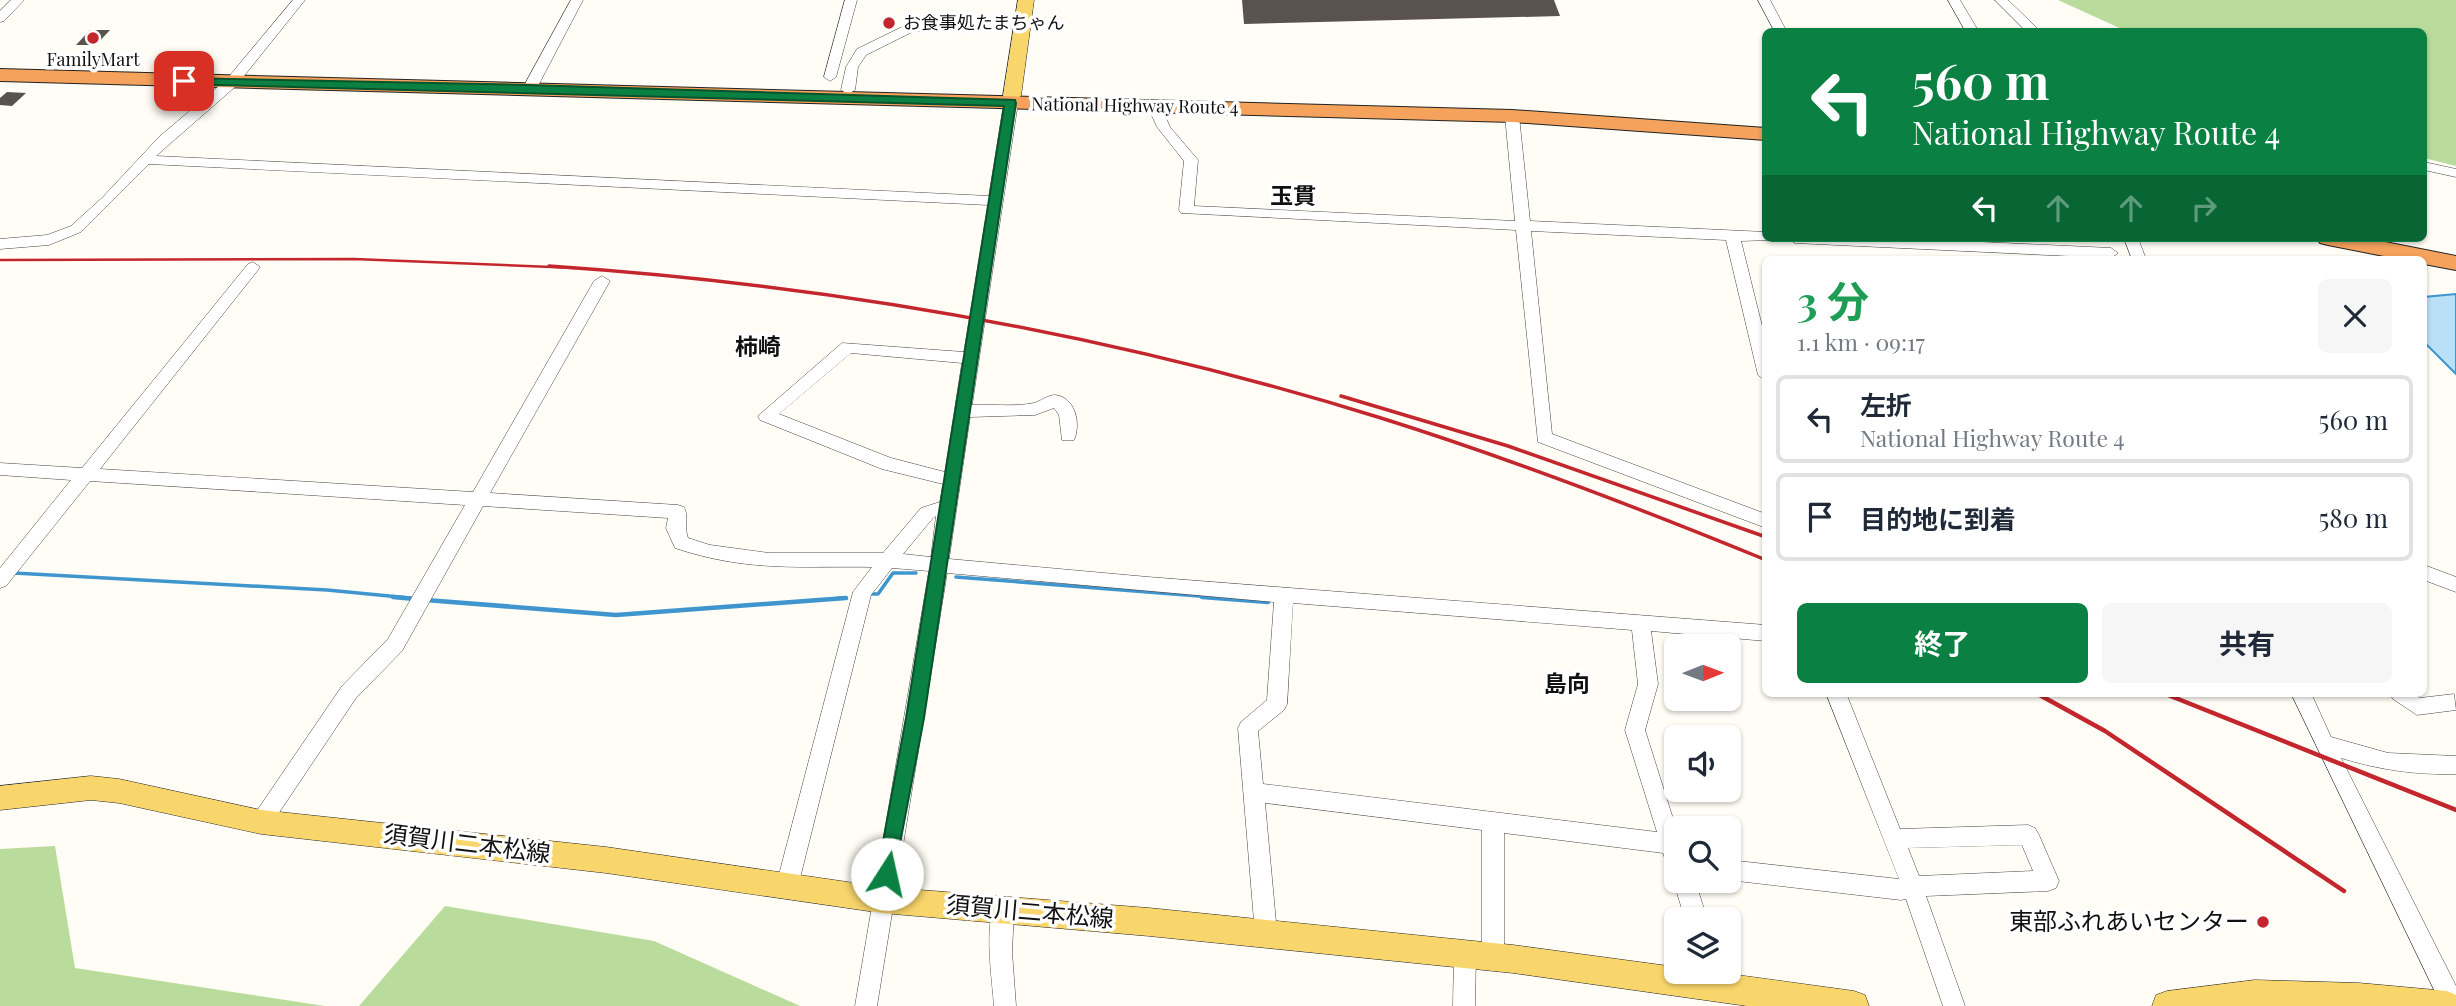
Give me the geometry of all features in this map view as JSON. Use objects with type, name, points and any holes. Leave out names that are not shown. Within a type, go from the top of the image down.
[{"type":"highway","name":"National Highway Route 4","points":[[0,69],[529,88],[1011,99],[1529,106],[1762,123]]},
{"type":"highway","name":"National Highway Route 4","points":[[0,75],[848,90],[1154,105],[1512,116],[1762,134]]},
{"type":"highway","points":[[2349,242],[2420,256]]},
{"type":"highway","points":[[2387,242],[2456,256]]},
{"type":"highway","points":[[2427,257],[2456,263]]},
{"type":"main road","points":[[1011,99],[1026,0]]},
{"type":"main road","name":"須賀川二本松線","points":[[0,798],[91,788],[110,790],[261,822],[528,850],[882,900],[1266,933],[1664,974]]},
{"type":"main road","name":"須賀川二本松線","points":[[1729,984],[1790,1001],[1854,1006]]},
{"type":"main road","points":[[2167,1006],[2255,995],[2319,1001],[2447,1006]]},
{"type":"street","points":[[0,18],[19,0]]},
{"type":"street","points":[[0,244],[56,238],[76,229],[108,200],[145,160],[235,78],[299,0]]},
{"type":"street","points":[[532,84],[577,0]]},
{"type":"street","points":[[830,77],[851,0]]},
{"type":"street","points":[[1764,0],[1779,28]]},
{"type":"street","points":[[1954,0],[1971,28]]},
{"type":"street","points":[[2001,0],[2031,28]]},
{"type":"street","points":[[848,90],[856,57],[872,46],[920,26],[1023,24]]},
{"type":"street","points":[[838,43],[872,46]]},
{"type":"street","points":[[866,1006],[948,508],[1011,99]]},
{"type":"street","points":[[1154,105],[1156,115],[1164,127],[1191,160],[1186,210],[1762,237]]},
{"type":"street","points":[[1512,116],[1544,438],[1762,520]]},
{"type":"street","points":[[145,160],[995,201]]},
{"type":"street","points":[[2427,167],[2456,173]]},
{"type":"street","points":[[1732,235],[1762,359]]},
{"type":"street","points":[[0,256],[29,242]]},
{"type":"street","points":[[1865,242],[2112,256]]},
{"type":"street","points":[[5,575],[253,267]]},
{"type":"street","points":[[261,822],[349,692],[395,645],[602,281]]},
{"type":"street","points":[[952,480],[888,464],[766,416],[848,347],[971,358]]},
{"type":"street","points":[[963,411],[1034,410],[1054,401],[1063,404],[1069,415],[1068,436]]},
{"type":"street","points":[[0,469],[678,512],[675,528],[681,543],[699,551],[782,561],[886,561],[1074,580],[1762,633]]},
{"type":"street","points":[[787,886],[862,592],[927,513],[948,508]]},
{"type":"street","points":[[2427,573],[2456,585]]},
{"type":"street","points":[[1266,933],[1248,728],[1277,704],[1284,595]]},
{"type":"street","points":[[1641,623],[1648,684],[1634,730],[1664,822]]},
{"type":"street","points":[[1838,697],[1912,886],[1954,1006]]},
{"type":"street","points":[[2303,697],[2454,1006]]},
{"type":"street","points":[[2405,697],[2417,707],[2454,702]]},
{"type":"street","points":[[2324,743],[2376,762],[2419,767],[2456,765]]},
{"type":"street","points":[[1252,792],[1493,823],[1664,850]]},
{"type":"street","points":[[1464,1006],[1479,956],[1493,823]]},
{"type":"street","points":[[1741,871],[1901,890],[1912,886],[2048,881],[2028,835],[1894,839]]},
{"type":"street","points":[[1003,910],[1004,1006]]},
{"type":"green space","points":[[2058,0],[2456,0],[2456,166],[2427,159],[2427,28],[2119,28]]},
{"type":"green space","points":[[55,846],[75,968],[325,1006],[0,1006],[0,849]]},
{"type":"green space","points":[[445,906],[654,941],[800,1006],[359,1006]]},
{"type":"water","points":[[2456,294],[2456,374],[2427,345],[2427,297]]},
{"type":"building","points":[[1242,0],[1554,0],[1560,16],[1244,24]]},
{"type":"building","name":"FamilyMart","points":[[90,30],[110,30],[96,45],[76,45]]},
{"type":"building","points":[[7,92],[26,93],[12,106],[0,105],[0,98]]},
{"type":"waterway","points":[[14,573],[327,590],[410,598]]},
{"type":"waterway","points":[[872,594],[878,594],[893,573],[916,573]]},
{"type":"waterway","points":[[956,577],[1224,598]]},
{"type":"waterway","points":[[393,597],[415,599]]},
{"type":"waterway","points":[[1202,597],[1268,602]]},
{"type":"waterway","points":[[426,600],[616,615],[846,598],[839,598]]},
{"type":"railway","points":[[0,260],[354,259],[569,268]]},
{"type":"railway","points":[[549,266],[569,268]]},
{"type":"railway","points":[[569,268],[576,268]]},
{"type":"railway","points":[[569,268],[760,286],[865,300],[1073,338],[1177,361],[1381,418],[1479,450],[1762,558]]},
{"type":"railway","points":[[1341,396],[1508,446],[1762,536]]},
{"type":"railway","points":[[2043,697],[2105,731],[2344,891]]},
{"type":"railway","points":[[2173,697],[2456,810]]},
{"type":"place","name":"お食事処たまちゃん","points":[[889,23]]},
{"type":"place","name":"FamilyMart","points":[[93,38]]},
{"type":"place","name":"東部ふれあいセンター","points":[[2263,922]]},
{"type":"district","name":"玉貫","points":[[1293,196]]},
{"type":"district","name":"柿崎","points":[[758,347]]},
{"type":"district","name":"島向","points":[[1567,684]]},
{"type":"route","points":[[184,81],[529,88],[1010,103],[915,718],[887,874]]}]
